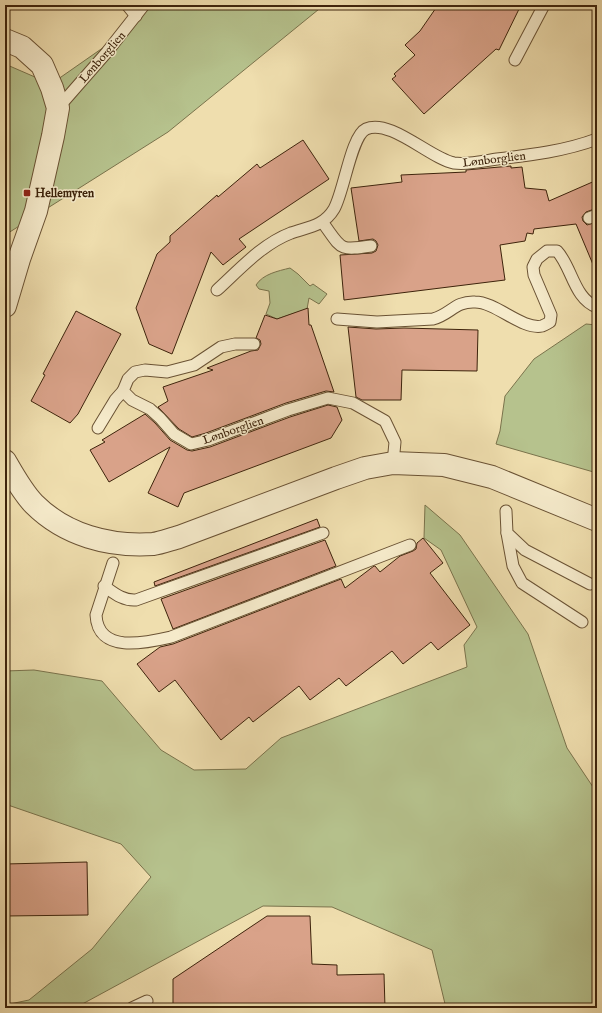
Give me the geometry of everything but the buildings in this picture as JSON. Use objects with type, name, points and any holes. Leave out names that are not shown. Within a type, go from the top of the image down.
[{"type":"street","points":[[5,40],[22,47],[42,65],[52,88],[58,108],[36,211],[19,259],[5,306]]},
{"type":"street","points":[[5,461],[33,504],[60,525],[86,537],[117,543],[153,544],[179,537],[365,468],[393,463],[444,465],[492,477],[597,520]]},
{"type":"lane","points":[[127,5],[136,16]]},
{"type":"lane","name":"Lønborglien","points":[[58,108],[107,52],[144,5]]},
{"type":"lane","points":[[515,60],[544,5]]},
{"type":"lane","name":"Lønborglien","points":[[323,223],[334,210],[342,190],[357,139],[361,133],[368,128],[388,130],[403,136],[445,160],[455,163],[484,161],[554,151],[597,139]]},
{"type":"lane","points":[[217,290],[264,248],[278,239],[323,223],[338,244],[344,248],[350,249],[371,246]]},
{"type":"lane","points":[[336,319],[376,322],[434,320],[456,305],[468,302],[477,302],[486,303],[525,323],[543,326],[550,322],[551,315],[534,274],[533,267],[537,259],[547,251],[557,251],[562,257],[578,289],[588,303],[597,307]]},
{"type":"lane","points":[[98,428],[115,400],[123,391],[128,379],[135,372],[145,370],[167,372],[194,365],[221,347],[235,344],[254,344]]},
{"type":"lane","name":"Lønborglien","points":[[123,391],[132,400],[150,409],[174,434],[191,444],[208,440],[288,410],[328,398],[353,403],[385,421],[395,442],[393,463]]},
{"type":"lane","points":[[506,510],[507,533],[513,566],[522,584],[582,622]]},
{"type":"lane","points":[[104,586],[123,599],[136,600],[323,533]]},
{"type":"lane","points":[[507,533],[525,550],[590,584]]},
{"type":"lane","points":[[113,563],[104,586],[96,615],[96,623],[99,631],[106,637],[121,643],[153,641],[171,637],[410,546]]},
{"type":"lane","points":[[132,1008],[147,1001]]},
{"type":"green space","points":[[138,5],[324,5],[168,132],[5,235],[5,64],[51,84],[127,31]]},
{"type":"green space","points":[[290,268],[310,286],[313,284],[327,294],[319,304],[309,298],[307,309],[277,319],[266,314],[270,303],[269,291],[259,289],[256,285],[267,276]]},
{"type":"green space","points":[[586,324],[597,325],[597,473],[496,444],[500,431],[505,396],[534,359]]},
{"type":"green space","points":[[425,505],[460,535],[528,634],[567,748],[597,793],[597,1008],[446,1008],[432,950],[332,907],[263,906],[75,1008],[5,1008],[5,1005],[29,1000],[92,949],[151,877],[121,844],[5,804],[5,671],[34,670],[102,681],[161,750],[194,770],[246,769],[281,738],[467,667],[464,645],[477,627],[441,550],[424,538]]},
{"type":"place","name":"Hellemyren","points":[[27,193]]}]
